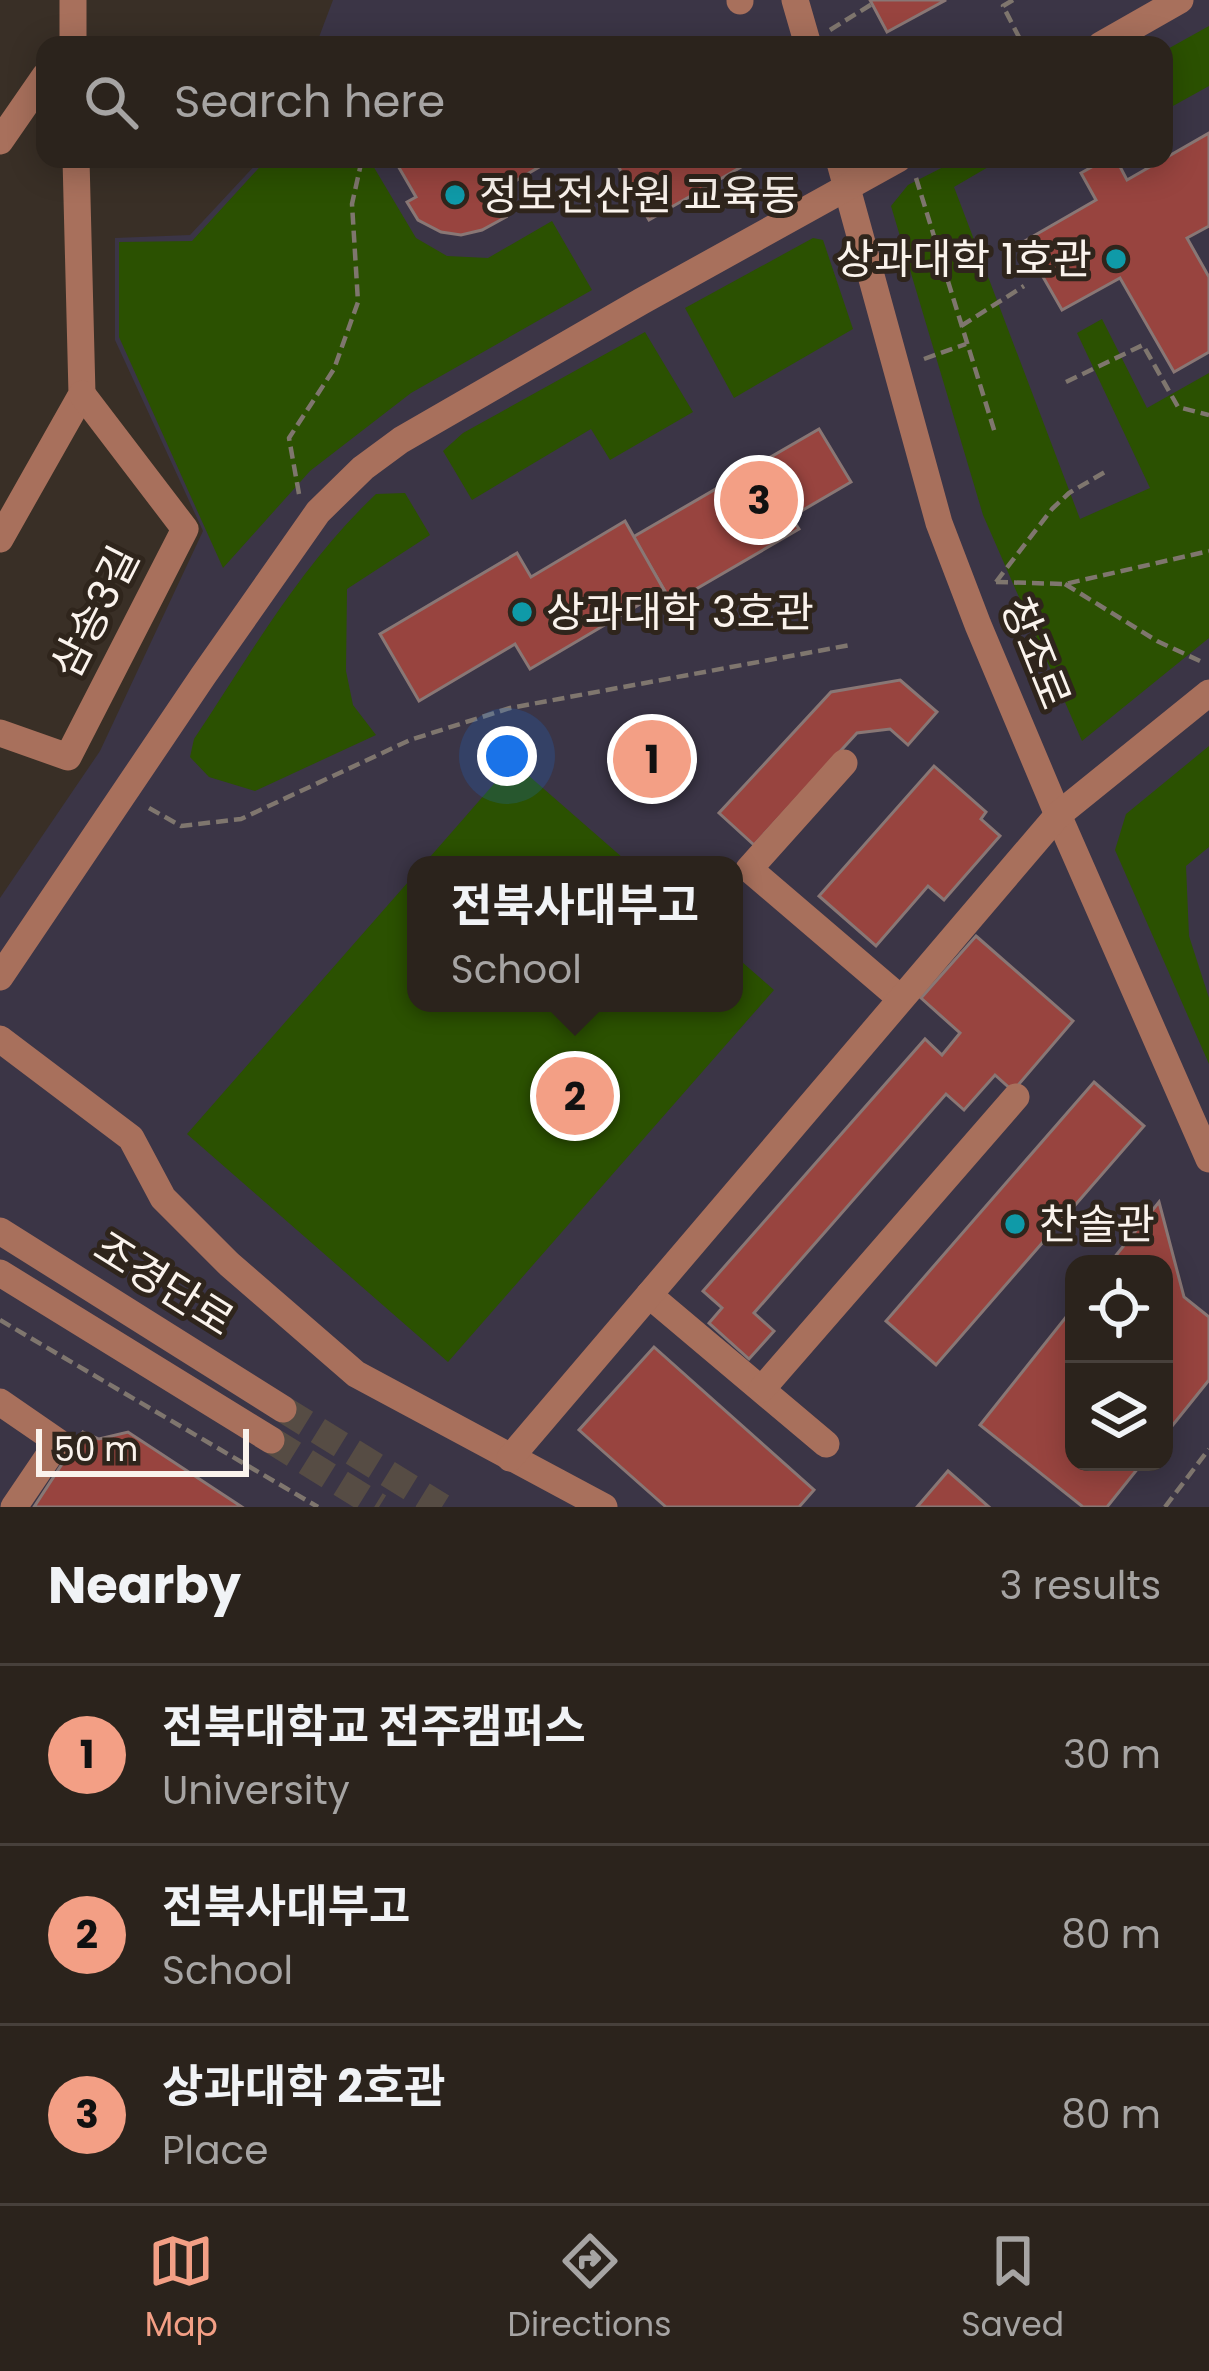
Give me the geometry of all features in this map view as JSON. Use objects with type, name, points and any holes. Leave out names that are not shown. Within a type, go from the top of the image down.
[{"type":"street","points":[[70,36],[73,0]]},
{"type":"street","points":[[795,0],[818,36]]},
{"type":"street","points":[[1116,36],[1180,0]]},
{"type":"street","points":[[0,142],[36,89]]},
{"type":"street","points":[[0,539],[82,394],[76,168]]},
{"type":"street","name":"창조로","points":[[842,168],[940,523],[978,625],[1209,1159]]},
{"type":"street","points":[[0,977],[318,512],[363,468],[401,440],[847,187],[900,168]]},
{"type":"street","name":"삼송3길","points":[[0,733],[68,757],[185,529],[82,394]]},
{"type":"street","points":[[509,1458],[1058,814],[1209,694]]},
{"type":"street","points":[[844,763],[749,869],[900,998]]},
{"type":"street","points":[[0,1039],[131,1138],[163,1198],[244,1277],[356,1374],[604,1507]]},
{"type":"street","points":[[762,1389],[1016,1097]]},
{"type":"street","name":"조경단로","points":[[0,1231],[284,1409]]},
{"type":"street","name":"조경단로","points":[[0,1273],[271,1440]]},
{"type":"street","points":[[649,1295],[826,1444]]},
{"type":"street","points":[[0,1402],[58,1442],[14,1507],[0,1497]]},
{"type":"path","points":[[1013,0],[1003,6],[1018,36]]},
{"type":"path","points":[[822,36],[872,4]]},
{"type":"path","points":[[301,505],[289,438],[334,369],[358,302],[352,204],[360,168]]},
{"type":"path","points":[[907,168],[995,433]]},
{"type":"path","points":[[961,326],[1024,286]]},
{"type":"path","points":[[924,359],[967,344]]},
{"type":"path","points":[[1066,382],[1143,345],[1178,407],[1209,416]]},
{"type":"path","points":[[1105,472],[1052,509],[996,582],[1064,584],[1209,551]]},
{"type":"path","points":[[1064,584],[1200,662]]},
{"type":"path","points":[[144,806],[181,826],[241,819],[410,740],[510,708],[850,645]]},
{"type":"path","points":[[0,1320],[319,1507]]},
{"type":"path","points":[[1166,1507],[1209,1449]]},
{"type":"shaded area","points":[[333,0],[1209,0],[1209,1507],[0,1507],[0,898],[100,751],[203,531],[115,340],[115,238],[190,235],[253,168],[1173,168],[1173,36],[319,36]]},
{"type":"green space","points":[[1209,26],[1209,86],[1173,106],[1173,46]]},
{"type":"green space","points":[[259,168],[374,168],[416,238],[447,256],[488,258],[552,221],[592,290],[411,393],[310,471],[223,568],[119,337],[119,242],[192,241]]},
{"type":"green space","points":[[941,168],[987,168],[954,187],[1080,519],[1150,488],[1077,333],[1102,319],[1147,408],[1209,373],[1209,638],[1082,741],[983,515],[891,206],[908,185]]},
{"type":"green space","points":[[813,238],[823,240],[853,329],[734,398],[685,308]]},
{"type":"green space","points":[[645,332],[693,412],[610,460],[591,429],[472,500],[443,451],[463,433]]},
{"type":"green space","points":[[405,493],[430,535],[347,589],[346,671],[353,705],[376,735],[255,791],[209,777],[190,757],[194,739],[278,611],[324,550],[376,494]]},
{"type":"green space","points":[[1209,746],[1209,847],[1186,866],[1189,936],[1209,998],[1209,1064],[1115,850],[1126,814]]},
{"type":"green space","points":[[513,762],[621,856],[431,856]]},
{"type":"green space","points":[[407,883],[407,1012],[743,1012],[743,963],[774,990],[448,1362],[187,1134]]},
{"type":"building","points":[[870,0],[946,0],[887,32]]},
{"type":"building","name":"상과대학 1호관","points":[[1209,133],[1209,226],[1187,238],[1209,277],[1209,352],[1174,372],[1120,278],[1062,310],[1023,242],[1096,200],[1081,173],[1090,168],[1121,168],[1127,180],[1148,168],[1173,168],[1173,154]]},
{"type":"building","name":"정보전산원 교육동","points":[[399,168],[538,168],[493,194],[506,217],[482,230],[461,235],[441,232],[418,220],[407,202],[416,197]]},
{"type":"building","points":[[619,168],[739,168],[649,220]]},
{"type":"building","points":[[819,429],[851,482],[791,517],[799,529],[672,603],[633,537]]},
{"type":"building","name":"상과대학 3호관","points":[[625,521],[664,590],[530,669],[515,644],[419,701],[380,634],[517,553],[531,577]]},
{"type":"building","points":[[900,680],[937,712],[908,745],[890,729],[857,733],[754,845],[719,813],[831,692]]},
{"type":"building","points":[[934,766],[986,812],[981,819],[1000,836],[944,900],[928,886],[876,946],[819,896]]},
{"type":"building","points":[[976,936],[1073,1021],[1013,1091],[995,1075],[964,1110],[946,1094],[754,1313],[774,1331],[749,1359],[709,1323],[722,1308],[703,1291],[925,1039],[942,1055],[960,1033],[921,998]]},
{"type":"building","name":"찬솔관","points":[[1094,1082],[1144,1126],[936,1365],[886,1321]]},
{"type":"building","points":[[1159,1202],[1173,1255],[1116,1255]]},
{"type":"building","points":[[1173,1255],[1184,1297],[1209,1317],[1209,1380],[1173,1425]]},
{"type":"building","points":[[1065,1318],[1065,1471],[1136,1471],[1107,1507],[1083,1507],[980,1425]]},
{"type":"building","points":[[654,1347],[814,1490],[799,1507],[666,1507],[579,1430]]},
{"type":"building","points":[[83,1432],[99,1439],[128,1432],[242,1507],[34,1507]]},
{"type":"building","points":[[948,1471],[989,1507],[917,1507]]},
{"type":"tunnel","points":[[283,1409],[442,1507]]},
{"type":"tunnel","points":[[271,1440],[379,1507]]},
{"type":"place","name":"정보전산원 교육동","points":[[455,195]]},
{"type":"place","name":"상과대학 1호관","points":[[1116,259]]},
{"type":"place","name":"상과대학 2호관","points":[[759,500]]},
{"type":"place","name":"상과대학 3호관","points":[[522,612]]},
{"type":"place","name":"전북대학교 전주캠퍼스","points":[[652,759]]},
{"type":"place","name":"전북사대부고","points":[[575,1096]]},
{"type":"place","name":"찬솔관","points":[[1015,1224]]}]
